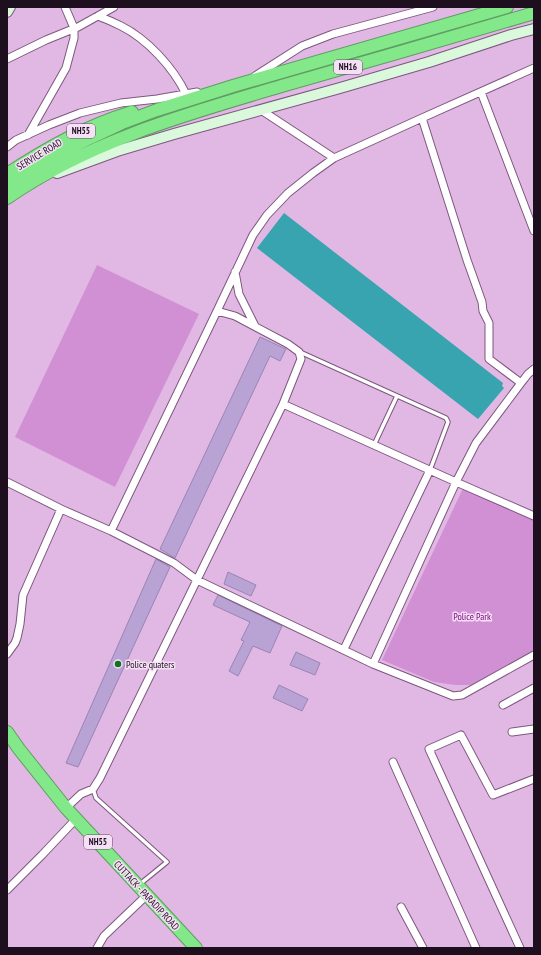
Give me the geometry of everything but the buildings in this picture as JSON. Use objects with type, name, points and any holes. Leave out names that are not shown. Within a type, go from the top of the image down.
[{"type":"highway","name":"NH16","points":[[7,185],[56,155],[90,138],[122,123],[160,109],[233,86],[508,7]]},
{"type":"highway","name":"NH16","points":[[7,198],[61,166],[95,149],[163,122],[534,13]]},
{"type":"highway","name":"SERVICE ROAD","points":[[7,174],[68,137],[110,118],[137,110],[160,109]]},
{"type":"highway","name":"SERVICE ROAD","points":[[7,208],[36,180]]},
{"type":"highway","name":"CUTTACK - PARADIP ROAD","points":[[7,732],[66,808],[194,947]]},
{"type":"street","points":[[7,12],[10,7]]},
{"type":"street","points":[[28,135],[66,68],[74,38],[74,28],[65,7]]},
{"type":"street","points":[[7,59],[74,28],[114,7]]},
{"type":"street","points":[[245,83],[302,46],[333,34],[433,7]]},
{"type":"street","points":[[98,16],[121,26],[137,36],[151,48],[174,72],[186,94]]},
{"type":"street","points":[[36,180],[117,151],[348,86],[534,29]]},
{"type":"street","points":[[111,531],[253,235],[267,215],[288,193],[334,158],[534,68]]},
{"type":"street","points":[[7,147],[16,140],[80,113],[121,102],[157,99],[233,86]]},
{"type":"street","points":[[481,92],[534,230]]},
{"type":"street","points":[[261,110],[334,158]]},
{"type":"street","points":[[422,118],[482,302],[483,311],[489,323],[489,359],[521,383]]},
{"type":"street","points":[[236,272],[240,294],[255,326]]},
{"type":"street","points":[[66,808],[81,794],[93,789],[100,778],[283,404],[301,358],[299,352],[288,344],[235,316],[217,311]]},
{"type":"street","points":[[373,664],[456,482],[476,443],[528,374],[534,369]]},
{"type":"street","points":[[283,404],[534,516]]},
{"type":"street","points":[[344,649],[430,470]]},
{"type":"street","points":[[7,482],[61,509],[111,531],[174,563],[197,580],[373,664],[453,696],[462,695],[534,655]]},
{"type":"street","points":[[7,654],[18,638],[23,595],[61,509]]},
{"type":"street","points":[[503,705],[534,688]]},
{"type":"street","points":[[512,732],[534,729]]},
{"type":"street","points":[[520,948],[429,748],[461,735],[494,795],[534,779]]},
{"type":"street","points":[[393,762],[476,948]]},
{"type":"street","points":[[7,890],[42,856],[76,819]]},
{"type":"street","points":[[97,948],[104,936],[147,895]]},
{"type":"street","points":[[401,907],[423,948]]},
{"type":"lane","points":[[299,352],[446,418],[448,422],[430,470]]},
{"type":"lane","points":[[374,445],[397,396]]},
{"type":"lane","points":[[93,789],[96,798],[167,862],[138,885]]},
{"type":"green space","points":[[97,265],[199,314],[115,487],[15,437]]},
{"type":"green space","name":"Police Park","points":[[466,482],[534,515],[534,651],[476,685],[455,685],[434,682],[382,660]]},
{"type":"shaded area","points":[[284,213],[503,383],[502,386],[504,388],[478,419],[257,248]]},
{"type":"place","name":"Police quaters","points":[[118,664]]}]
